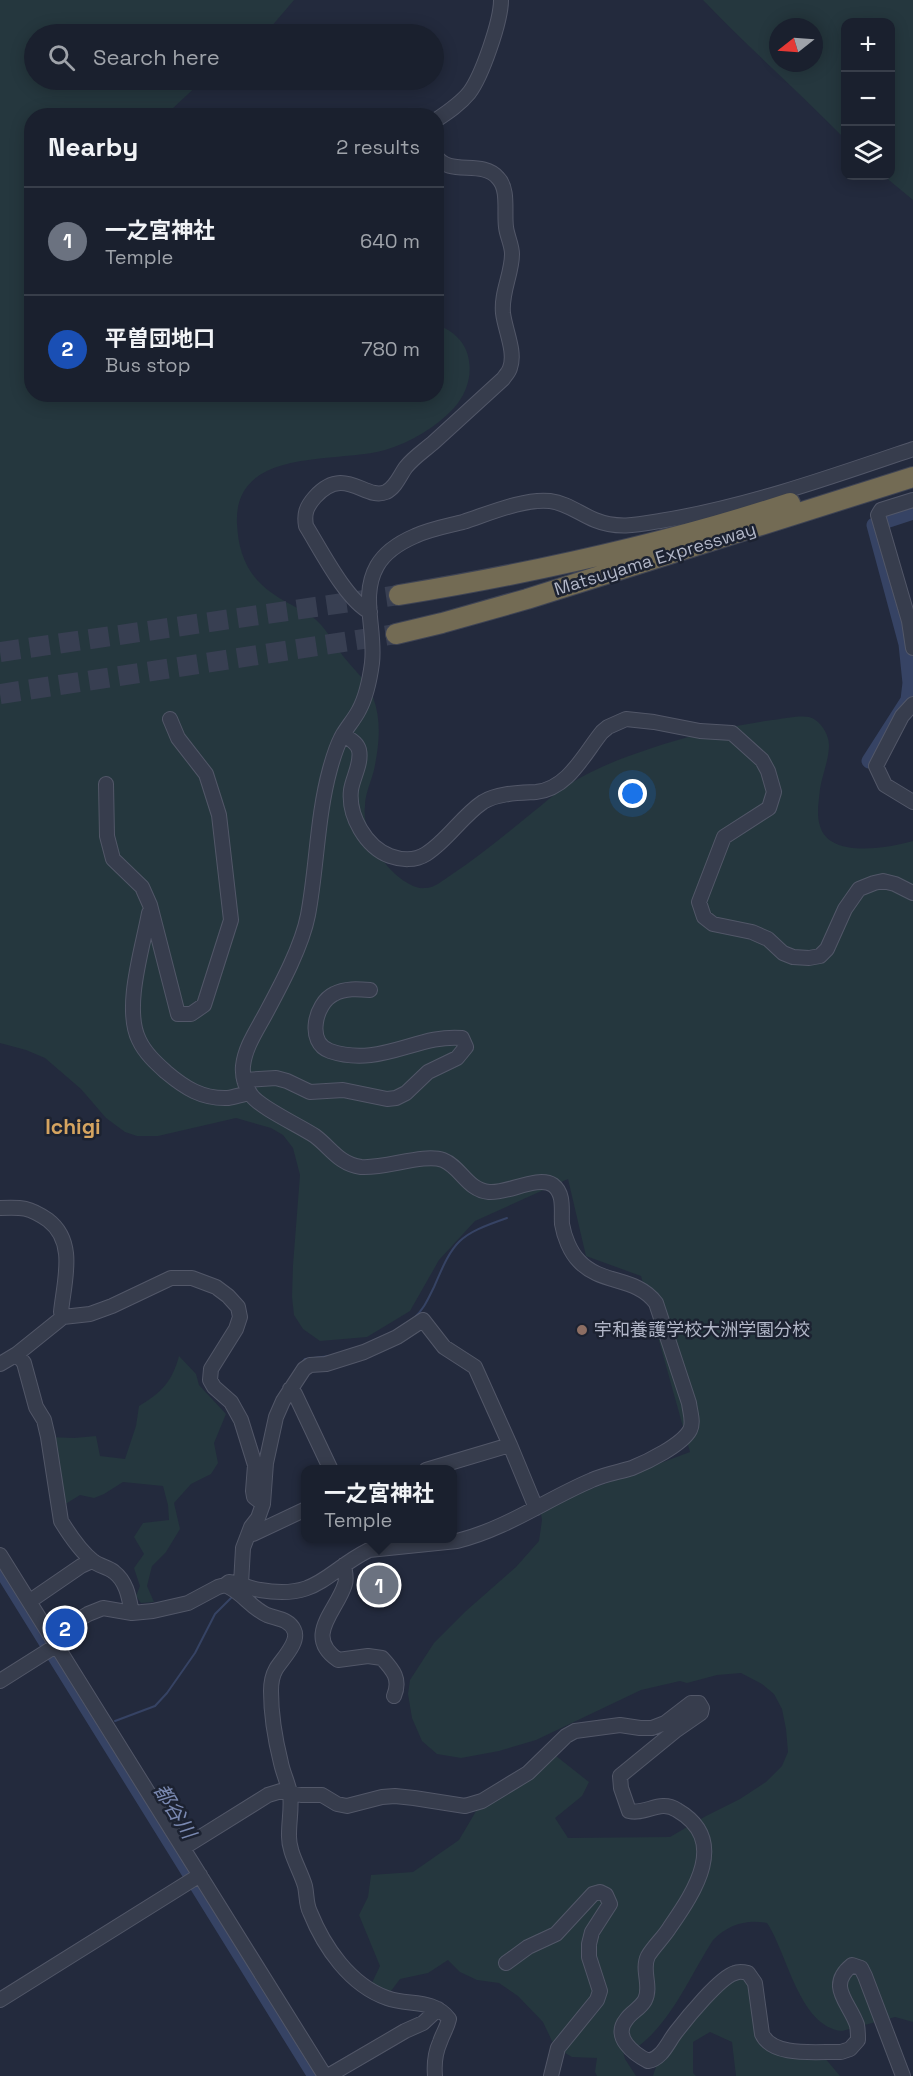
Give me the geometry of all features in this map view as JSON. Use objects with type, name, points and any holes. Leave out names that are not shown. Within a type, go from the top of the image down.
[{"type":"highway","name":"Matsuyama Expressway","points":[[399,595],[521,574],[620,551],[781,506],[913,464]]},
{"type":"highway","name":"Matsuyama Expressway","points":[[396,634],[528,599],[913,477]]},
{"type":"street","points":[[444,114],[470,92],[497,26],[501,0]]},
{"type":"street","points":[[370,612],[359,607],[306,526],[304,514],[310,503],[322,489],[337,484],[354,484],[375,494],[387,492],[395,485],[407,465],[503,380],[511,368],[503,314],[503,296],[512,255],[500,179],[490,171],[474,167],[449,167],[444,164]]},
{"type":"street","points":[[457,1541],[536,1508],[595,1478],[633,1467],[679,1443],[690,1430],[692,1420],[689,1403],[656,1303],[648,1292],[637,1286],[591,1271],[577,1260],[569,1246],[563,1227],[561,1201],[557,1190],[550,1183],[539,1182],[508,1191],[490,1193],[469,1184],[454,1167],[444,1160],[432,1158],[390,1166],[356,1166],[340,1160],[320,1140],[255,1100],[243,1080],[243,1065],[248,1046],[286,973],[307,919],[325,786],[336,748],[362,703],[372,666],[373,649],[368,589],[377,566],[391,549],[415,536],[525,503],[547,500],[564,504],[606,524],[622,527],[737,505],[913,449]]},
{"type":"street","points":[[913,500],[881,510],[878,514],[909,621],[913,648]]},
{"type":"street","points":[[913,704],[902,716],[876,766],[885,785],[913,802]]},
{"type":"street","points":[[106,784],[107,836],[112,859],[142,887],[150,905],[174,1004],[178,1014],[191,1014],[204,1005],[231,920],[230,904],[219,815],[213,794],[206,774],[178,738],[170,719]]},
{"type":"street","points":[[343,734],[356,743],[359,752],[351,789],[351,804],[356,820],[371,844],[381,852],[408,860],[425,855],[484,802],[511,793],[538,792],[556,786],[570,773],[608,726],[626,719],[700,731],[732,733],[762,760],[774,792],[769,808],[724,837],[699,902],[704,917],[712,924],[768,939],[783,953],[793,957],[809,958],[820,956],[827,949],[845,909],[859,889],[883,882],[895,884],[913,893]]},
{"type":"street","points":[[150,905],[134,985],[138,1038],[161,1068],[182,1086],[199,1095],[230,1098],[250,1093]]},
{"type":"street","points":[[243,1080],[276,1078],[310,1092],[343,1090],[387,1099],[396,1098],[406,1093],[428,1072],[458,1058],[463,1053],[466,1047],[462,1038],[448,1037],[383,1055],[351,1056],[327,1050],[320,1043],[316,1029],[317,1016],[324,1002],[334,994],[351,989],[370,990]]},
{"type":"street","points":[[0,1208],[29,1208],[55,1226],[62,1237],[65,1246],[66,1271],[61,1312],[63,1317]]},
{"type":"street","points":[[0,1364],[17,1354],[63,1317],[90,1314],[171,1278],[181,1276],[192,1278],[216,1287],[238,1307],[240,1317],[236,1329],[211,1369],[210,1380],[214,1388],[231,1401],[241,1420],[253,1454],[255,1481],[253,1491],[260,1502]]},
{"type":"street","points":[[241,1584],[243,1548],[251,1527],[258,1518],[276,1417],[290,1389],[310,1365],[326,1364],[364,1352],[397,1337],[423,1320],[444,1347],[475,1367],[536,1508]]},
{"type":"street","points":[[17,1354],[24,1363],[36,1407],[44,1420],[62,1521],[68,1532],[93,1561],[113,1570],[122,1581],[129,1594],[132,1613]]},
{"type":"street","points":[[290,1389],[295,1394],[329,1465]]},
{"type":"street","points":[[443,1465],[510,1445]]},
{"type":"street","points":[[248,1535],[301,1511]]},
{"type":"street","points":[[0,1681],[53,1645],[88,1614],[103,1608],[132,1613],[153,1611],[188,1603],[229,1581],[258,1590],[284,1593],[302,1590],[320,1584],[345,1565],[366,1544],[396,1543]]},
{"type":"street","points":[[0,1555],[30,1601],[53,1645],[183,1848],[196,1878],[326,2076],[423,2023],[438,2009]]},
{"type":"street","points":[[30,1601],[81,1566],[93,1561]]},
{"type":"street","points":[[345,1565],[346,1582],[324,1624],[323,1639],[329,1654],[339,1660],[368,1656],[382,1658],[392,1669],[398,1686],[394,1696]]},
{"type":"street","points":[[225,1585],[242,1594],[255,1608],[288,1622],[296,1635],[275,1671],[271,1689],[273,1730],[290,1791],[289,1835],[304,1883],[309,1911],[336,1958],[353,1978],[369,1990],[387,1999],[428,2004],[449,2019],[434,2060],[435,2076]]},
{"type":"street","points":[[183,1848],[267,1795],[281,1791],[301,1795],[322,1795],[337,1804],[346,1806],[395,1796],[465,1806],[492,1796],[528,1773],[566,1736],[575,1731],[620,1725],[652,1728],[665,1723],[691,1703],[699,1703],[702,1708],[701,1713],[620,1776],[621,1788],[629,1811],[636,1813],[659,1805],[678,1810],[700,1833],[705,1853],[700,1876],[670,1928],[648,1957],[645,1968],[648,1990],[640,2008],[624,2021],[621,2032],[625,2043],[636,2055],[648,2061],[659,2057],[675,2032],[713,1991],[733,1973],[741,1972],[748,1973],[755,1983],[762,2034],[771,2045],[784,2050],[842,2052],[850,2049],[858,2040],[858,2027],[844,2001],[839,1985],[842,1973],[852,1965],[861,1968],[866,1976],[903,2076]]},
{"type":"street","points":[[0,2000],[196,1878]]},
{"type":"street","points":[[506,1963],[528,1947],[556,1934],[593,1894],[600,1892],[606,1895],[610,1904],[592,1932],[589,1944],[589,1957],[600,1991],[597,2000],[558,2048],[551,2076]]},
{"type":"shaded area","points":[[0,0],[294,0],[274,24],[24,24],[24,90],[192,90],[173,108],[24,108],[24,402],[444,402],[444,328],[454,334],[462,343],[468,354],[470,367],[464,392],[454,408],[431,428],[404,443],[385,450],[291,463],[269,470],[252,482],[240,499],[237,524],[243,556],[255,578],[266,589],[311,616],[320,624],[364,680],[373,697],[379,724],[378,743],[374,770],[366,797],[365,817],[369,833],[379,853],[395,874],[404,881],[422,888],[436,885],[483,853],[564,788],[587,774],[618,760],[664,744],[710,732],[800,716],[817,721],[829,741],[818,808],[820,826],[826,836],[835,843],[861,848],[890,846],[913,841],[913,2022],[895,2017],[842,2031],[827,2026],[815,2017],[805,2003],[767,1923],[759,1922],[738,1924],[725,1930],[713,1940],[681,1996],[662,2022],[640,2045],[623,2052],[636,2076],[597,2076],[595,2072],[597,2058],[572,2057],[560,2050],[552,2041],[543,2022],[518,1996],[499,1983],[477,1980],[460,1972],[448,1960],[428,1973],[400,1979],[388,1995],[370,1987],[380,1966],[359,1915],[368,1897],[371,1875],[413,1872],[459,1840],[482,1801],[551,1752],[589,1782],[582,1796],[555,1818],[568,1838],[670,1837],[740,1799],[766,1782],[782,1766],[788,1752],[782,1709],[774,1694],[762,1684],[741,1673],[717,1675],[687,1683],[680,1681],[641,1690],[536,1740],[499,1751],[461,1758],[437,1754],[422,1741],[412,1718],[408,1694],[410,1680],[434,1643],[516,1567],[539,1541],[542,1520],[540,1508],[690,1452],[641,1276],[586,1256],[568,1179],[475,1221],[439,1260],[410,1311],[367,1337],[320,1341],[303,1329],[294,1315],[293,1265],[300,1175],[293,1148],[283,1135],[271,1128],[236,1118],[158,1136],[137,1136],[125,1132],[106,1118],[81,1089],[45,1058],[0,1043]]},
{"type":"shaded area","points":[[703,0],[913,0],[913,200],[889,180],[895,180],[895,18],[841,18],[841,135],[777,72],[823,72],[823,18],[769,18],[769,65]]},
{"type":"shaded area","points":[[179,1356],[196,1374],[199,1385],[226,1414],[214,1443],[218,1463],[211,1474],[191,1484],[174,1503],[180,1529],[166,1552],[152,1566],[147,1586],[154,1602],[141,1603],[136,1596],[140,1586],[134,1568],[144,1554],[134,1537],[143,1523],[169,1520],[163,1486],[123,1482],[94,1498],[80,1495],[59,1508],[48,1437],[96,1436],[100,1456],[125,1459],[136,1426],[139,1406],[165,1386]]},
{"type":"shaded area","points":[[748,1973],[766,2041],[819,2051],[840,2076],[736,2076],[732,2042],[710,2032],[693,2042],[693,2073],[696,2076],[653,2076],[659,2057],[720,1983]]},
{"type":"waterway","points":[[869,761],[908,700],[910,683],[906,644],[874,525],[913,512]]},
{"type":"waterway","points":[[414,1318],[426,1304],[447,1259],[460,1241],[478,1229],[507,1218]]},
{"type":"waterway","points":[[295,1371],[305,1359],[330,1356]]},
{"type":"waterway","name":"都谷川","points":[[0,1568],[315,2076]]},
{"type":"waterway","points":[[115,1721],[155,1706],[195,1653],[215,1614],[234,1595]]},
{"type":"tunnel","points":[[0,652],[399,595]]},
{"type":"tunnel","points":[[0,694],[396,634]]},
{"type":"place","name":"宇和養護学校大洲学園分校","points":[[582,1330]]},
{"type":"place","name":"一之宮神社","points":[[379,1585]]},
{"type":"place","name":"平曽団地口","points":[[65,1628]]},
{"type":"district","name":"Ichigi","points":[[73,1127]]}]
